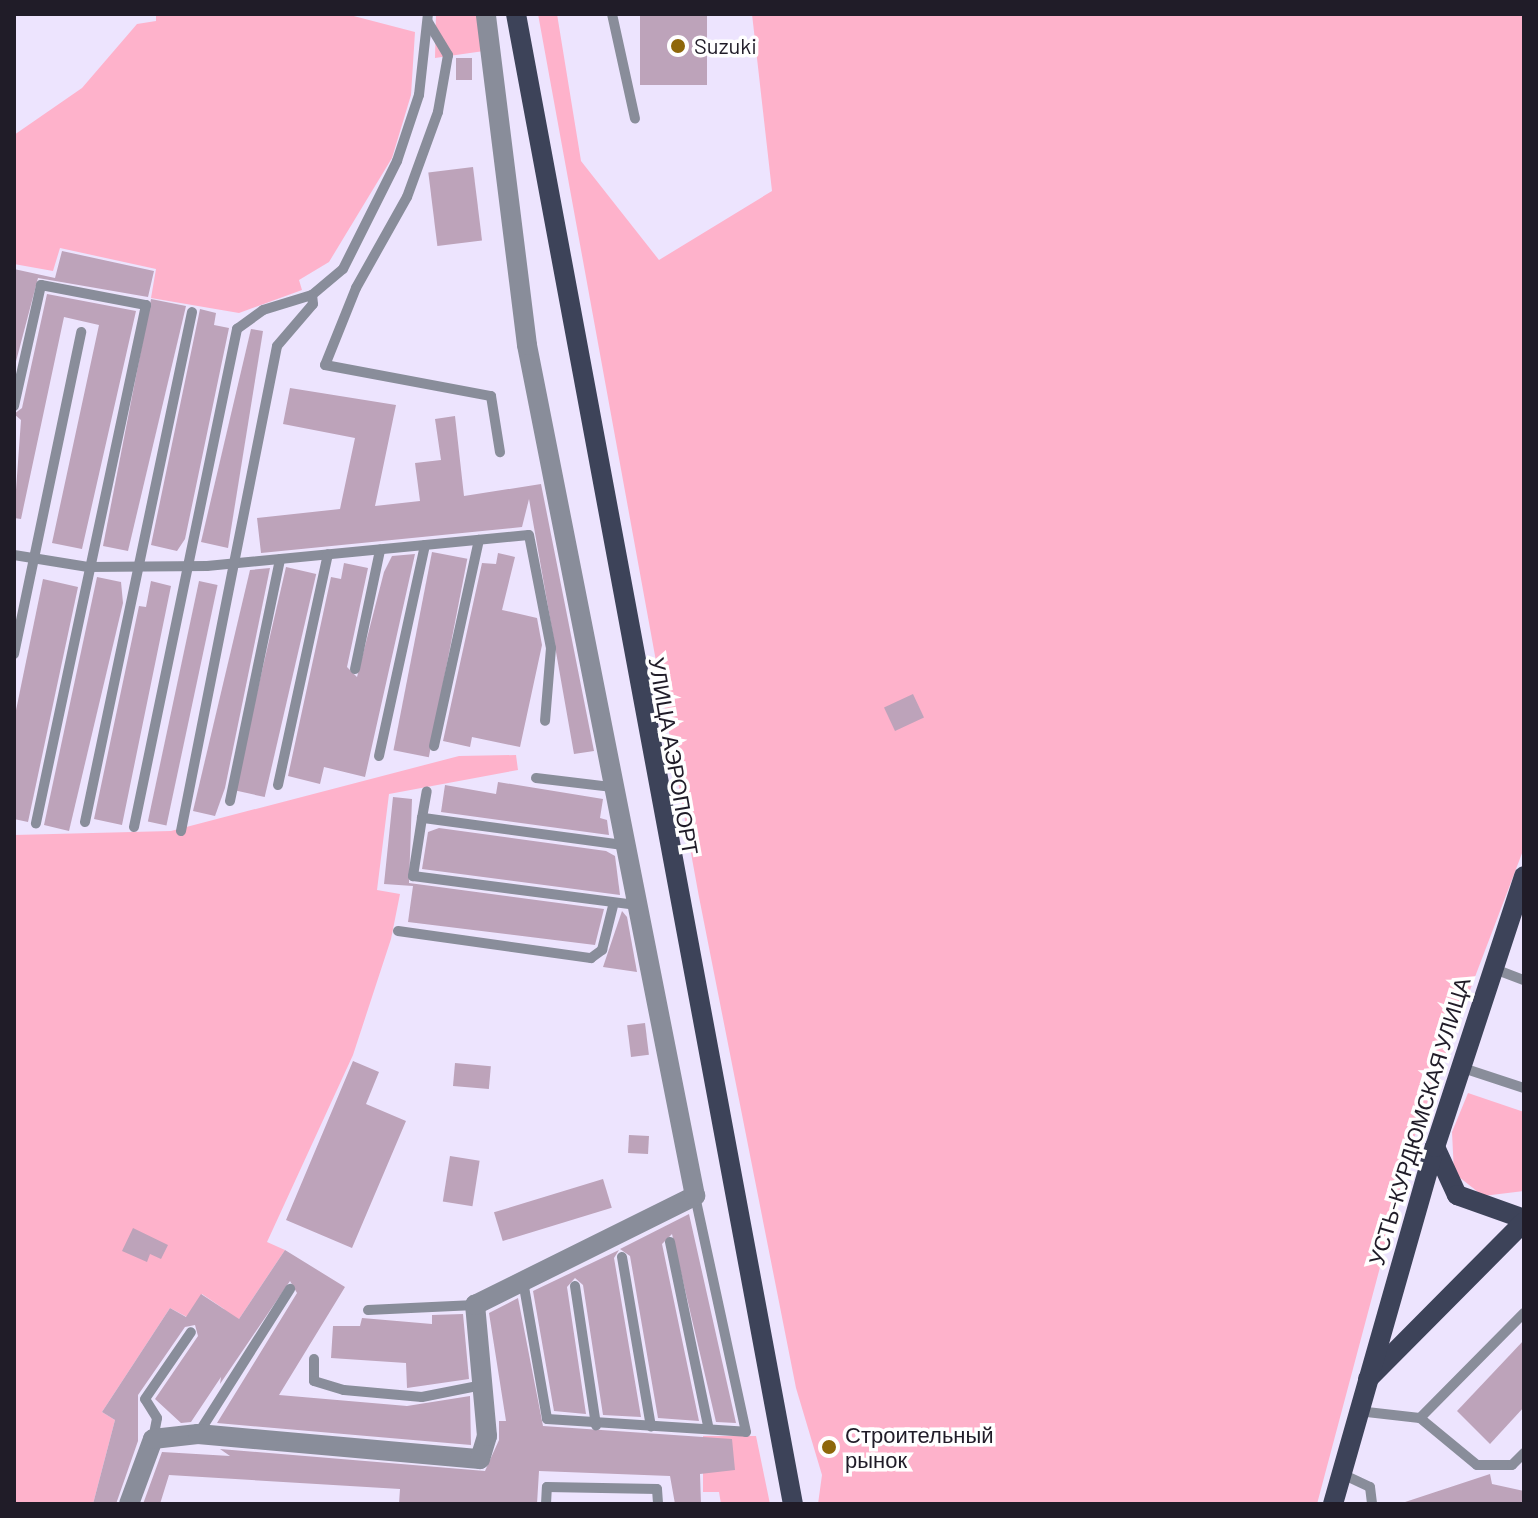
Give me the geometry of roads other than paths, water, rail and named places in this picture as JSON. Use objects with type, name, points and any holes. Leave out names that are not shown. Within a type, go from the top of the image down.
[{"type":"main road","name":"УЛИЦА АЭРОПОРТ","points":[[516,14],[793,1504]]},
{"type":"main road","name":"УСТЬ-КУРДЮМСКАЯ УЛИЦА","points":[[1333,1504],[1356,1411],[1435,1147],[1524,876]]},
{"type":"main road","points":[[1435,1147],[1457,1195],[1524,1221]]},
{"type":"main road","name":"УСТЬ-КУРДЮМСКАЯ УЛИЦА","points":[[1365,1382],[1524,1221]]},
{"type":"street","points":[[129,1504],[153,1439],[198,1434],[480,1459],[487,1436],[475,1305],[695,1196],[623,845],[527,345],[486,14]]},
{"type":"lane","points":[[612,14],[635,119]]},
{"type":"lane","points":[[134,827],[237,329],[263,310],[312,295],[343,269],[397,161],[419,95],[428,18]]},
{"type":"lane","points":[[428,18],[448,55],[438,112],[407,197],[350,301],[325,365],[491,396],[500,452]]},
{"type":"lane","points":[[14,406],[41,285],[146,305],[36,823]]},
{"type":"lane","points":[[181,831],[239,563],[277,346],[313,304],[312,295]]},
{"type":"lane","points":[[85,822],[192,312]]},
{"type":"lane","points":[[14,654],[81,332]]},
{"type":"lane","points":[[14,555],[88,567],[189,565],[239,563],[529,535],[551,648],[545,721]]},
{"type":"lane","points":[[434,746],[479,540]]},
{"type":"lane","points":[[379,756],[425,545]]},
{"type":"lane","points":[[355,669],[380,550]]},
{"type":"lane","points":[[278,785],[328,554]]},
{"type":"lane","points":[[230,801],[280,559]]},
{"type":"lane","points":[[536,778],[612,787]]},
{"type":"lane","points":[[427,791],[413,876],[613,906],[635,905]]},
{"type":"lane","points":[[422,818],[623,845]]},
{"type":"lane","points":[[398,931],[591,958],[602,950],[613,906]]},
{"type":"lane","points":[[1492,968],[1524,980]]},
{"type":"lane","points":[[1463,1068],[1524,1088]]},
{"type":"lane","points":[[670,1242],[708,1425],[712,1433],[746,1432],[695,1196]]},
{"type":"lane","points":[[622,1257],[651,1427]]},
{"type":"lane","points":[[523,1280],[547,1419],[596,1425],[708,1425]]},
{"type":"lane","points":[[575,1286],[596,1425]]},
{"type":"lane","points":[[198,1434],[290,1289]]},
{"type":"lane","points":[[368,1310],[475,1305]]},
{"type":"lane","points":[[1420,1418],[1524,1313]]},
{"type":"lane","points":[[153,1439],[157,1418],[145,1399],[191,1332]]},
{"type":"lane","points":[[314,1359],[314,1381],[344,1390],[432,1397],[484,1384]]},
{"type":"lane","points":[[1356,1411],[1420,1418],[1477,1465],[1512,1465],[1524,1453]]},
{"type":"lane","points":[[1339,1473],[1370,1487],[1372,1504]]},
{"type":"lane","points":[[546,1504],[547,1487],[657,1489],[658,1504]]},
{"type":"place","name":"Suzuki","points":[[678,46]]},
{"type":"place","name":"Строительный рынок","points":[[829,1447]]}]
